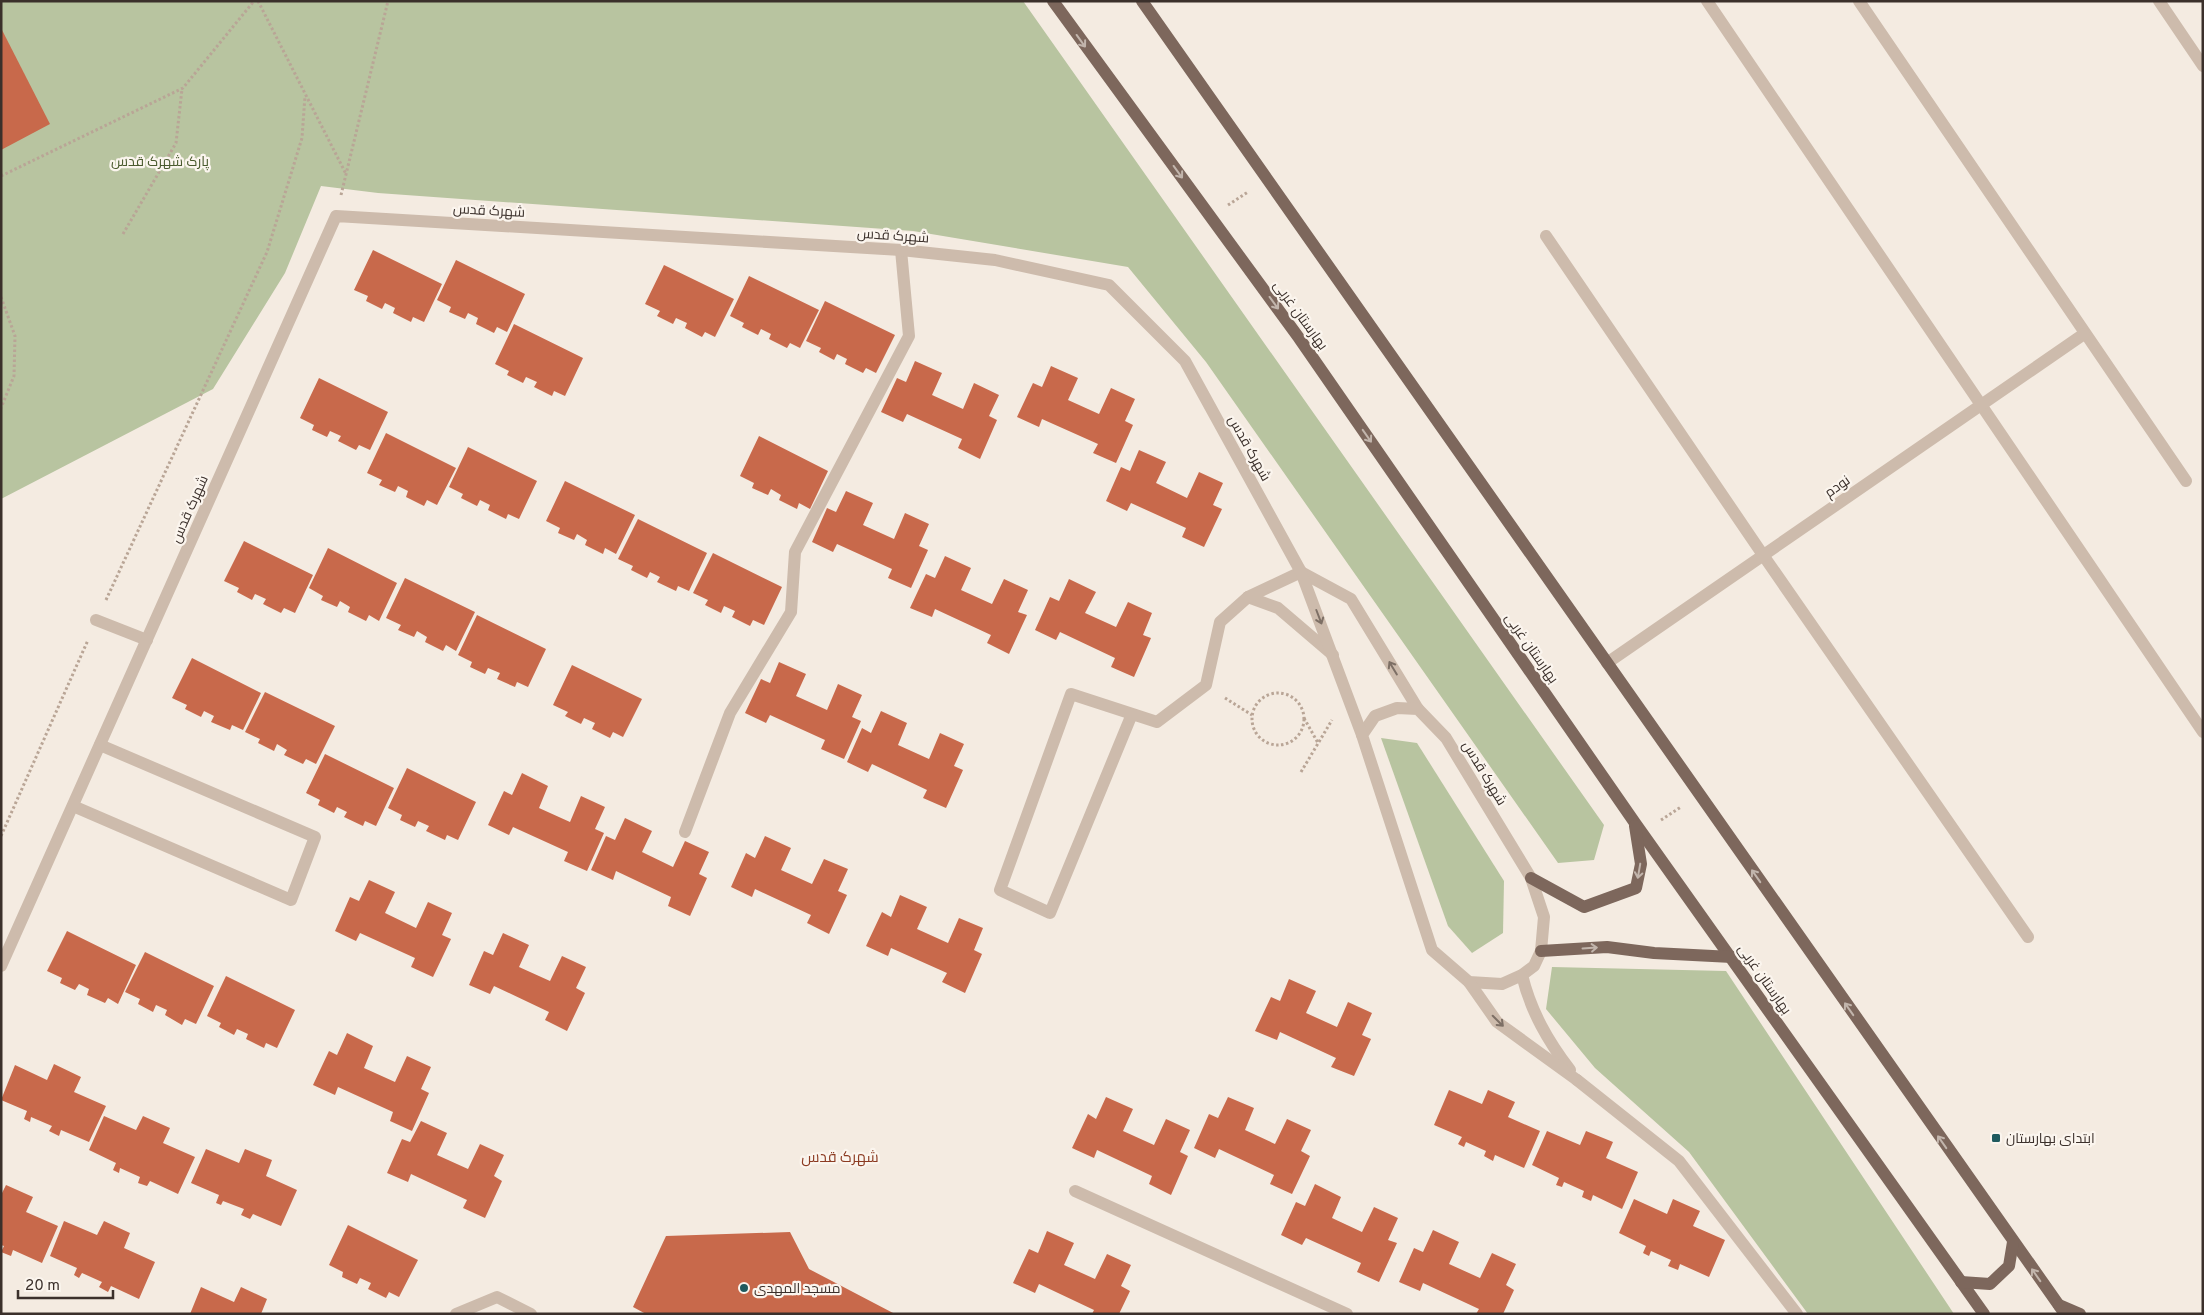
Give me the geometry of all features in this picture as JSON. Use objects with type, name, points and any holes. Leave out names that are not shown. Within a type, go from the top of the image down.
[{"type":"main road","name":"بهارستان غربی","points":[[1053,1],[1299,338],[1638,828],[1732,957],[1984,1314]]},
{"type":"main road","points":[[1142,1],[2056,1304],[2065,1314]]},
{"type":"main road","points":[[1531,878],[1584,907],[1636,888],[1641,864],[1638,828]]},
{"type":"main road","points":[[1541,951],[1606,947],[1654,953],[1732,957]]},
{"type":"main road","points":[[1961,1282],[1990,1284],[2009,1266],[2013,1242]]},
{"type":"main road","points":[[2056,1304],[2080,1314]]},
{"type":"street","points":[[1707,1],[2203,732]]},
{"type":"street","points":[[1859,1],[2084,334],[2186,481]]},
{"type":"street","points":[[2159,1],[2203,66]]},
{"type":"street","name":"شهرک قدس","points":[[1,966],[336,216],[901,250],[995,260],[1109,285],[1185,361],[1301,572],[1362,735]]},
{"type":"street","points":[[1546,236],[1763,555],[2028,937]]},
{"type":"street","points":[[685,832],[730,713],[791,612],[795,552],[909,336],[901,250]]},
{"type":"street","name":"نودم","points":[[1607,663],[2084,334]]},
{"type":"street","points":[[1132,714],[1050,913],[1000,890],[1071,694],[1157,722],[1206,684],[1220,622],[1248,597],[1301,572]]},
{"type":"street","name":"شهرک قدس","points":[[1301,572],[1351,599],[1418,709],[1446,738],[1531,878],[1544,917],[1541,951],[1534,966],[1522,975],[1502,984],[1469,982]]},
{"type":"street","points":[[1248,597],[1278,608],[1334,656]]},
{"type":"street","points":[[96,620],[147,640]]},
{"type":"street","points":[[1418,709],[1397,708],[1375,716],[1362,735],[1432,950],[1469,982],[1497,1022],[1578,1080],[1679,1161],[1797,1314]]},
{"type":"street","points":[[73,806],[291,900],[315,837],[100,745]]},
{"type":"street","points":[[1522,975],[1526,994],[1545,1037],[1578,1080]]},
{"type":"street","points":[[1075,1191],[1347,1314]]},
{"type":"street","points":[[456,1314],[497,1297],[531,1314]]},
{"type":"path","points":[[1,176],[183,88],[254,1]]},
{"type":"path","points":[[258,1],[346,174]]},
{"type":"path","points":[[336,216],[388,1]]},
{"type":"path","points":[[123,234],[176,143],[183,88]]},
{"type":"path","points":[[1,836],[96,620],[267,252],[302,138],[305,96]]},
{"type":"path","points":[[1210,216],[1268,180]]},
{"type":"path","points":[[1,297],[15,336],[14,376],[1,408]]},
{"type":"path","points":[[1206,684],[1252,715]]},
{"type":"path","points":[[1304,717],[1299,734],[1285,745],[1276,746],[1267,743],[1254,731],[1252,715],[1259,700],[1274,693],[1282,693],[1296,700],[1318,744]]},
{"type":"path","points":[[1302,772],[1347,693]]},
{"type":"path","points":[[1638,828],[1700,795]]},
{"type":"green space","name":"پارک شهرک قدس","points":[[1,1],[1023,1],[1604,825],[1594,860],[1558,863],[1206,362],[1128,267],[913,231],[378,193],[321,186],[285,273],[213,389],[1,499]]},
{"type":"green space","points":[[1381,738],[1417,743],[1504,881],[1503,933],[1472,953],[1448,926]]},
{"type":"green space","points":[[1552,967],[1726,971],[1954,1314],[1808,1314],[1689,1152],[1595,1068],[1546,1009]]},
{"type":"building","points":[[1,28],[50,124],[1,150]]},
{"type":"building","points":[[373,250],[442,284],[424,322],[413,317],[411,322],[393,313],[395,308],[385,303],[382,309],[366,301],[368,296],[354,290]]},
{"type":"building","points":[[456,260],[525,294],[507,332],[497,327],[494,333],[476,324],[478,318],[468,313],[465,319],[449,312],[451,307],[437,300]]},
{"type":"building","points":[[664,265],[734,299],[715,337],[705,332],[702,337],[685,328],[687,323],[676,318],[673,324],[657,316],[660,311],[645,304]]},
{"type":"building","points":[[749,276],[819,310],[800,348],[790,343],[787,348],[769,339],[771,334],[761,329],[758,335],[742,327],[744,323],[730,316]]},
{"type":"building","points":[[825,301],[895,335],[876,373],[866,368],[863,373],[845,364],[847,359],[837,354],[834,360],[819,352],[821,348],[806,341]]},
{"type":"building","points":[[514,324],[583,358],[565,396],[554,391],[552,396],[534,387],[537,382],[526,377],[523,383],[507,375],[509,371],[495,364]]},
{"type":"building","points":[[915,361],[942,373],[932,395],[963,409],[974,383],[999,395],[989,416],[997,420],[980,459],[958,448],[962,439],[907,414],[903,422],[881,412],[897,378],[906,382]]},
{"type":"building","points":[[1051,366],[1078,378],[1068,400],[1099,414],[1111,388],[1135,399],[1125,421],[1133,425],[1116,463],[1093,453],[1098,444],[1042,419],[1039,427],[1017,417],[1033,383],[1042,387]]},
{"type":"building","points":[[319,378],[388,412],[370,450],[359,445],[356,450],[338,441],[341,436],[330,431],[327,437],[312,430],[314,425],[300,418]]},
{"type":"building","points":[[386,433],[456,468],[437,505],[427,500],[424,506],[406,497],[408,491],[398,486],[395,492],[379,485],[382,480],[367,473]]},
{"type":"building","points":[[759,436],[828,471],[810,509],[799,503],[797,509],[779,500],[781,495],[771,489],[768,495],[752,488],[754,483],[740,476]]},
{"type":"building","points":[[468,447],[537,481],[519,519],[508,514],[506,519],[488,510],[490,505],[480,500],[477,506],[461,498],[463,494],[449,487]]},
{"type":"building","points":[[1139,450],[1166,462],[1156,483],[1187,498],[1199,472],[1223,483],[1213,505],[1222,509],[1204,547],[1182,537],[1186,528],[1131,503],[1127,511],[1106,501],[1121,467],[1130,471]]},
{"type":"building","points":[[565,481],[635,515],[616,554],[605,548],[603,554],[585,545],[587,540],[577,534],[574,540],[558,533],[560,528],[546,521]]},
{"type":"building","points":[[846,491],[873,503],[863,525],[894,539],[905,513],[929,524],[919,546],[928,550],[911,588],[888,578],[892,569],[837,544],[833,552],[812,542],[827,508],[836,512]]},
{"type":"building","points":[[638,519],[707,553],[689,591],[678,586],[676,591],[657,582],[660,577],[650,572],[647,578],[631,570],[633,566],[618,559]]},
{"type":"building","points":[[244,541],[313,575],[295,613],[284,608],[281,613],[263,604],[266,599],[255,594],[252,600],[237,592],[239,588],[224,581]]},
{"type":"building","points":[[328,548],[397,583],[379,621],[369,615],[366,621],[348,612],[350,607],[340,601],[337,607],[321,600],[323,596],[309,588]]},
{"type":"building","points":[[713,553],[782,587],[764,625],[753,620],[750,626],[732,617],[735,611],[724,606],[721,613],[705,605],[708,600],[693,593]]},
{"type":"building","points":[[945,556],[971,568],[961,590],[992,604],[1004,579],[1028,590],[1018,612],[1027,615],[1009,654],[987,643],[991,635],[935,609],[932,617],[910,608],[926,574],[935,578]]},
{"type":"building","points":[[405,578],[475,612],[456,651],[446,645],[443,651],[425,642],[427,637],[417,631],[414,637],[398,630],[401,625],[386,618]]},
{"type":"building","points":[[1069,579],[1096,592],[1085,613],[1116,627],[1128,602],[1152,613],[1143,635],[1151,638],[1134,677],[1111,667],[1115,658],[1060,632],[1056,640],[1035,630],[1050,597],[1059,601]]},
{"type":"building","points":[[477,615],[546,649],[528,687],[517,682],[515,687],[497,679],[500,673],[488,668],[485,674],[470,667],[472,662],[458,655]]},
{"type":"building","points":[[192,658],[261,693],[243,730],[232,725],[230,730],[211,722],[214,716],[204,711],[201,717],[185,709],[187,705],[172,698]]},
{"type":"building","points":[[779,662],[806,674],[796,696],[827,710],[838,684],[862,695],[852,717],[861,721],[844,759],[821,749],[825,740],[770,715],[766,723],[745,713],[761,679],[770,683]]},
{"type":"building","points":[[572,665],[642,699],[623,737],[613,732],[610,738],[592,729],[595,723],[584,718],[581,724],[565,716],[568,712],[553,705]]},
{"type":"building","points":[[265,692],[335,726],[316,764],[306,759],[303,764],[284,755],[287,750],[277,744],[274,751],[258,743],[260,739],[245,732]]},
{"type":"building","points":[[881,711],[907,723],[898,745],[929,759],[940,733],[964,744],[954,766],[963,770],[946,808],[923,798],[927,790],[872,764],[868,772],[847,762],[862,728],[871,733]]},
{"type":"building","points":[[325,754],[394,788],[376,826],[365,821],[363,826],[344,817],[347,812],[337,807],[334,813],[318,805],[320,800],[306,793]]},
{"type":"building","points":[[407,768],[476,802],[458,840],[447,835],[445,840],[426,831],[429,826],[418,821],[415,827],[400,820],[402,815],[388,808]]},
{"type":"building","points":[[522,773],[548,786],[539,808],[570,822],[581,796],[605,807],[595,829],[604,833],[587,871],[564,861],[568,852],[513,827],[509,835],[488,825],[504,791],[512,795]]},
{"type":"building","points":[[625,818],[652,831],[642,852],[673,867],[685,841],[709,852],[699,874],[707,878],[690,916],[668,906],[671,897],[616,871],[613,880],[591,870],[606,836],[615,840]]},
{"type":"building","points":[[765,836],[791,848],[781,870],[812,884],[824,859],[848,869],[838,891],[847,895],[829,934],[807,923],[811,915],[755,889],[752,897],[731,887],[746,853],[755,858]]},
{"type":"building","points":[[369,880],[395,892],[385,913],[416,928],[428,902],[452,913],[442,935],[451,939],[433,977],[411,967],[415,958],[360,933],[356,941],[335,931],[350,897],[359,901]]},
{"type":"building","points":[[900,895],[927,907],[917,929],[948,943],[959,918],[983,928],[974,950],[982,954],[965,993],[942,982],[947,973],[891,948],[888,956],[866,946],[882,912],[891,917]]},
{"type":"building","points":[[67,931],[136,965],[118,1004],[108,998],[105,1003],[87,995],[89,989],[79,984],[75,990],[60,983],[62,978],[47,971]]},
{"type":"building","points":[[503,933],[529,945],[519,967],[550,981],[562,956],[586,967],[576,988],[585,993],[567,1031],[545,1020],[549,1012],[494,986],[490,994],[469,985],[484,951],[493,955]]},
{"type":"building","points":[[145,952],[214,986],[196,1024],[185,1019],[182,1025],[165,1015],[167,1010],[156,1005],[153,1012],[138,1004],[140,999],[125,992]]},
{"type":"building","points":[[226,976],[295,1010],[277,1048],[266,1043],[264,1048],[246,1039],[248,1034],[237,1029],[234,1035],[219,1027],[221,1023],[207,1016]]},
{"type":"building","points":[[1289,979],[1316,991],[1306,1013],[1337,1027],[1348,1002],[1372,1013],[1362,1035],[1371,1039],[1354,1076],[1331,1067],[1336,1058],[1280,1032],[1277,1040],[1255,1031],[1271,997],[1280,1001]]},
{"type":"building","points":[[347,1033],[373,1046],[364,1068],[395,1082],[407,1056],[431,1067],[421,1089],[429,1093],[412,1131],[390,1121],[393,1112],[338,1087],[335,1095],[313,1085],[329,1051],[337,1055]]},
{"type":"building","points":[[54,1064],[81,1077],[74,1092],[106,1106],[89,1142],[61,1130],[59,1136],[49,1131],[52,1126],[31,1117],[30,1122],[24,1119],[27,1111],[1,1100],[15,1065],[47,1080]]},
{"type":"building","points":[[1449,1090],[1482,1104],[1488,1090],[1515,1102],[1508,1117],[1540,1131],[1524,1168],[1495,1155],[1493,1161],[1484,1156],[1486,1151],[1466,1142],[1464,1147],[1458,1144],[1462,1137],[1434,1125]]},
{"type":"building","points":[[1106,1097],[1133,1109],[1123,1131],[1154,1145],[1166,1119],[1190,1130],[1180,1152],[1188,1156],[1171,1195],[1149,1184],[1152,1176],[1097,1150],[1094,1158],[1072,1148],[1088,1114],[1096,1119]]},
{"type":"building","points":[[1228,1097],[1254,1108],[1245,1130],[1275,1144],[1287,1119],[1311,1130],[1301,1151],[1310,1156],[1292,1194],[1270,1184],[1274,1175],[1219,1149],[1215,1158],[1194,1148],[1209,1114],[1218,1118]]},
{"type":"building","points":[[104,1116],[136,1130],[143,1116],[170,1128],[163,1143],[195,1157],[178,1194],[150,1181],[147,1186],[138,1183],[140,1177],[120,1168],[119,1173],[113,1170],[116,1163],[89,1150]]},
{"type":"building","points":[[421,1121],[447,1133],[437,1155],[468,1169],[480,1144],[504,1155],[494,1176],[502,1181],[485,1218],[463,1208],[467,1200],[411,1174],[408,1182],[387,1173],[402,1139],[410,1142]]},
{"type":"building","points":[[1547,1131],[1580,1145],[1586,1131],[1613,1142],[1606,1158],[1638,1172],[1622,1209],[1593,1195],[1591,1201],[1582,1197],[1584,1191],[1564,1182],[1562,1187],[1556,1185],[1559,1178],[1532,1165]]},
{"type":"building","points":[[206,1149],[239,1163],[245,1149],[272,1160],[266,1176],[297,1190],[281,1226],[253,1214],[250,1219],[241,1215],[244,1209],[223,1201],[221,1205],[216,1203],[219,1195],[191,1183]]},
{"type":"building","points":[[1315,1184],[1341,1197],[1332,1218],[1362,1232],[1374,1207],[1398,1218],[1388,1240],[1397,1243],[1379,1282],[1357,1272],[1361,1263],[1306,1238],[1302,1245],[1281,1235],[1296,1202],[1305,1206]]},
{"type":"building","points":[[6,1185],[33,1197],[26,1212],[58,1226],[42,1263],[13,1250],[11,1256],[1,1252],[4,1246],[1,1245],[1,1195]]},
{"type":"building","points":[[1634,1199],[1667,1214],[1673,1199],[1700,1211],[1693,1226],[1725,1240],[1709,1277],[1680,1264],[1678,1270],[1668,1266],[1671,1260],[1651,1251],[1649,1256],[1643,1253],[1646,1246],[1619,1233]]},
{"type":"building","points":[[64,1221],[97,1235],[104,1221],[130,1233],[124,1248],[155,1262],[139,1299],[111,1286],[108,1292],[99,1287],[102,1282],[82,1273],[79,1278],[74,1275],[77,1268],[50,1256]]},
{"type":"building","points":[[348,1225],[418,1260],[399,1297],[389,1292],[386,1298],[368,1289],[371,1283],[360,1278],[357,1284],[342,1277],[343,1272],[329,1265]]},
{"type":"building","points":[[1433,1230],[1459,1242],[1449,1264],[1480,1278],[1492,1253],[1516,1264],[1506,1285],[1514,1290],[1503,1314],[1476,1314],[1479,1309],[1423,1283],[1420,1291],[1399,1282],[1414,1248],[1423,1252]]},
{"type":"building","points":[[1047,1231],[1074,1243],[1064,1265],[1095,1279],[1107,1254],[1131,1265],[1121,1286],[1130,1291],[1119,1314],[1092,1314],[1094,1310],[1039,1284],[1035,1293],[1013,1283],[1029,1249],[1038,1253]]},
{"type":"building","name":"مسجد المهدی","points":[[790,1232],[809,1269],[895,1314],[646,1314],[633,1307],[666,1236]]},
{"type":"building","points":[[201,1287],[234,1302],[241,1287],[267,1299],[261,1314],[190,1314]]},
{"type":"place","name":"ابتدای بهارستان","points":[[1996,1138]]},
{"type":"place","name":"مسجد المهدی","points":[[744,1288]]},
{"type":"district","name":"شهرک قدس","points":[[840,1157]]}]
